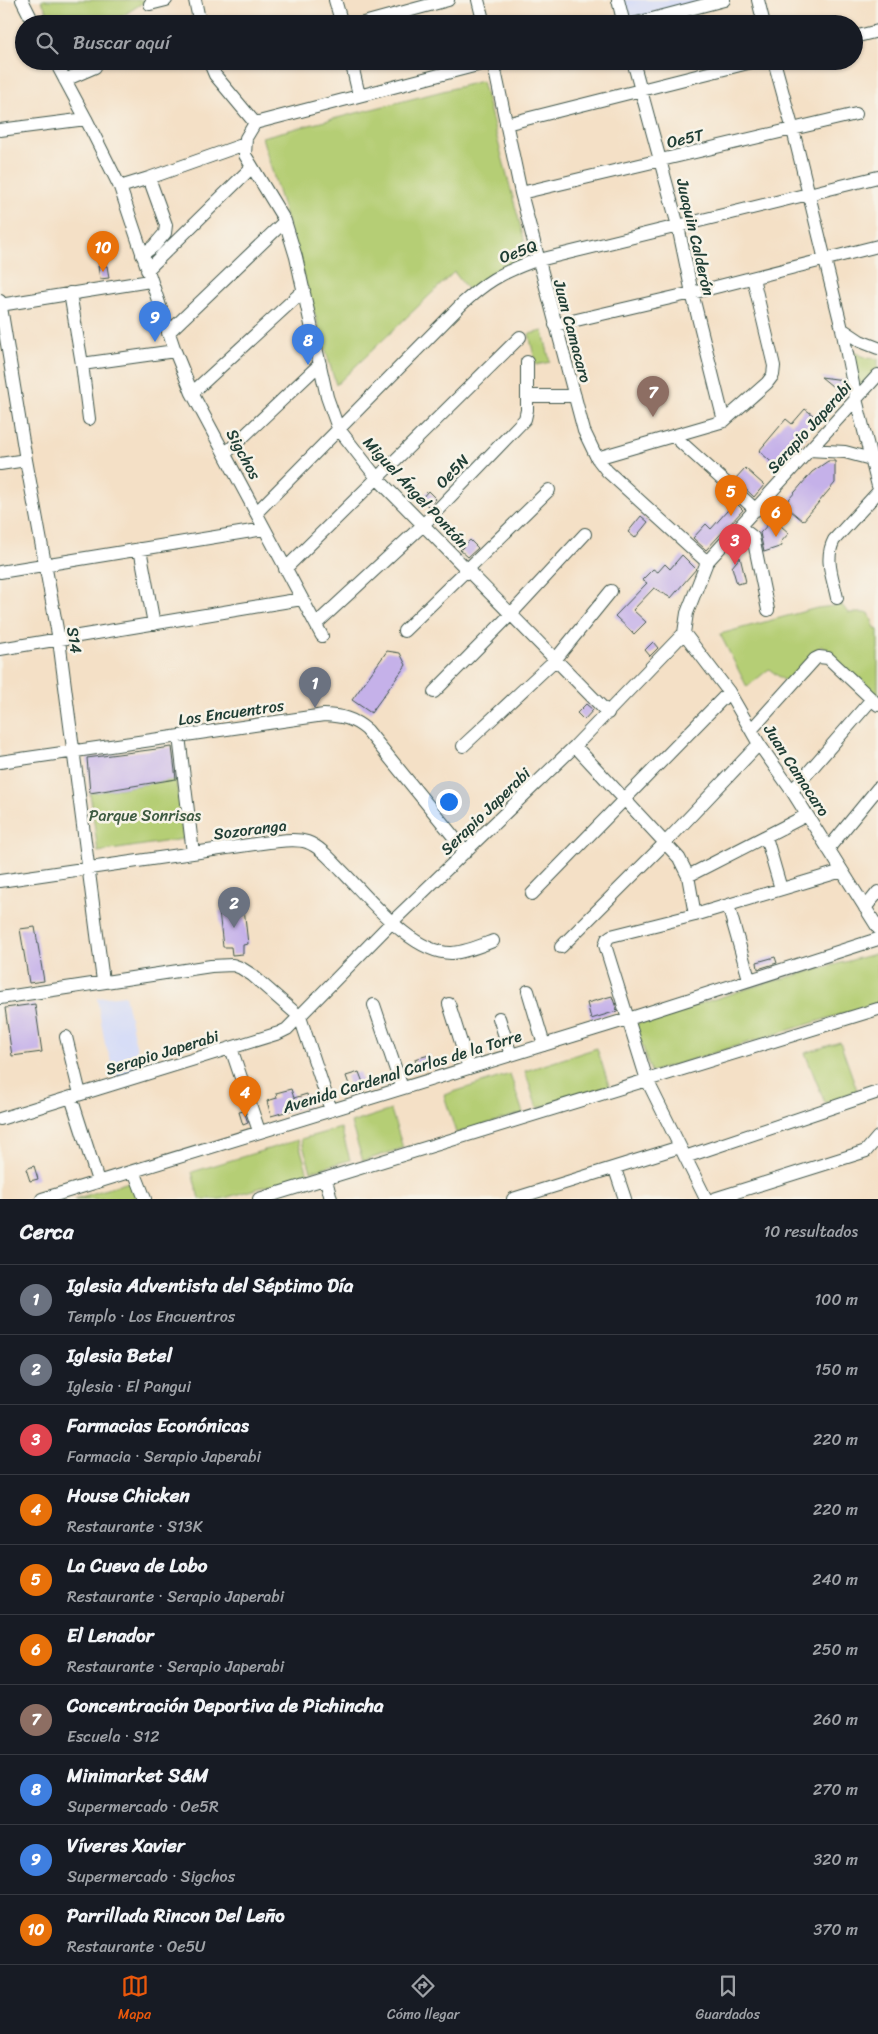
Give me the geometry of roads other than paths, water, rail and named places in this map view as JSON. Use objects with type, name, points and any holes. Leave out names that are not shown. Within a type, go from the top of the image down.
[{"type":"street","points":[[22,0],[30,15]]},
{"type":"street","points":[[150,4],[166,0]]},
{"type":"street","points":[[194,0],[198,15]]},
{"type":"street","points":[[335,0],[339,15]]},
{"type":"street","points":[[393,15],[448,0]]},
{"type":"street","points":[[478,0],[482,15]]},
{"type":"street","points":[[618,0],[622,15]]},
{"type":"street","points":[[667,15],[724,0]]},
{"type":"street","points":[[758,0],[762,15]]},
{"type":"street","points":[[863,35],[878,31]]},
{"type":"street","name":"Sigchos","points":[[59,70],[120,188],[168,333],[192,393],[322,636]]},
{"type":"street","points":[[65,80],[88,70]]},
{"type":"street","points":[[213,70],[255,123]]},
{"type":"street","points":[[353,70],[359,95]]},
{"type":"street","points":[[120,188],[245,144],[246,138],[255,123],[458,70]]},
{"type":"street","name":"Juan Camacaro","points":[[495,70],[521,194],[584,431],[597,458],[607,471],[707,562]]},
{"type":"street","name":"Juaquin Calderón","points":[[635,70],[678,226],[692,293],[724,420]]},
{"type":"street","points":[[506,124],[719,70]]},
{"type":"street","points":[[776,70],[842,329],[856,399],[873,451],[878,486]]},
{"type":"street","name":"Oe5T","points":[[521,194],[856,114]]},
{"type":"street","points":[[0,130],[86,119]]},
{"type":"street","name":"Miguel Ángel Pontón","points":[[245,144],[245,155],[251,168],[270,193],[285,221],[304,290],[327,397],[338,428],[377,478],[608,713]]},
{"type":"street","points":[[0,304],[70,293],[149,275],[251,168]]},
{"type":"street","name":"Oe5Q","points":[[256,513],[338,428],[483,284],[509,270],[538,260],[878,177]]},
{"type":"street","points":[[142,255],[166,233],[166,225],[149,178]]},
{"type":"street","points":[[168,333],[285,221]]},
{"type":"street","points":[[555,325],[878,246]]},
{"type":"street","points":[[597,458],[724,420],[767,383],[774,366],[753,278]]},
{"type":"street","points":[[192,393],[304,290]]},
{"type":"street","points":[[70,293],[89,419]]},
{"type":"street","name":"S14","points":[[0,304],[59,640],[103,981]]},
{"type":"street","points":[[842,329],[860,341],[878,348]]},
{"type":"street","points":[[285,569],[520,337]]},
{"type":"street","points":[[82,364],[175,351]]},
{"type":"street","name":"Oe5N","points":[[316,624],[424,525],[525,419],[527,396],[526,362]]},
{"type":"street","points":[[225,454],[320,364]]},
{"type":"street","name":"Serapio Japerabi","points":[[0,1119],[279,1034],[300,1017],[393,921],[608,713],[684,633],[688,613],[707,562],[878,375]]},
{"type":"street","points":[[527,396],[575,396]]},
{"type":"street","points":[[674,436],[756,510]]},
{"type":"street","points":[[809,450],[873,451]]},
{"type":"street","points":[[0,464],[26,460]]},
{"type":"street","points":[[404,631],[549,490]]},
{"type":"street","points":[[837,598],[828,558],[830,548],[834,540],[878,492]]},
{"type":"street","points":[[740,527],[752,537],[768,610]]},
{"type":"street","points":[[0,572],[264,530]]},
{"type":"street","points":[[434,692],[586,534]]},
{"type":"street","points":[[140,549],[154,624]]},
{"type":"street","points":[[463,746],[554,660],[611,591]]},
{"type":"street","points":[[0,649],[302,599]]},
{"type":"street","name":"Juan Camacaro","points":[[684,633],[729,692],[759,744],[792,791],[878,928]]},
{"type":"street","points":[[751,730],[815,659],[820,657],[828,658],[875,702],[792,791]]},
{"type":"street","points":[[532,894],[729,692]]},
{"type":"street","name":"Los Encuentros","points":[[0,762],[324,715],[344,716],[357,721],[367,730],[466,852]]},
{"type":"street","points":[[180,736],[193,853]]},
{"type":"street","points":[[561,947],[666,842],[759,744]]},
{"type":"street","points":[[575,746],[625,797],[680,858],[688,876],[694,915]]},
{"type":"street","points":[[828,849],[878,788]]},
{"type":"street","points":[[688,876],[807,815]]},
{"type":"street","points":[[766,837],[781,889]]},
{"type":"street","name":"Sozoranga","points":[[0,881],[292,840],[306,842],[332,860],[393,921],[419,944],[434,950],[451,953],[465,951],[492,942]]},
{"type":"street","points":[[706,1199],[647,1080],[605,944],[607,939],[611,936],[694,915],[842,871]]},
{"type":"street","points":[[865,908],[878,892]]},
{"type":"street","points":[[728,905],[749,979]]},
{"type":"street","name":"Avenida Cardenal Carlos de la Torre","points":[[42,1199],[628,1019],[878,939]]},
{"type":"street","points":[[0,998],[223,964],[233,965],[252,975],[300,1017],[331,1110]]},
{"type":"street","points":[[528,991],[544,1045]]},
{"type":"street","points":[[449,1004],[470,1068]]},
{"type":"street","points":[[374,1005],[402,1088]]},
{"type":"street","points":[[259,1199],[878,1009]]},
{"type":"street","points":[[499,1018],[512,1055]]},
{"type":"street","points":[[66,1037],[76,1095],[98,1182]]},
{"type":"street","points":[[231,1048],[259,1131]]},
{"type":"street","points":[[513,1199],[615,1168],[682,1152],[878,1092]]},
{"type":"street","points":[[714,1199],[866,1151],[878,1138]]},
{"type":"street","points":[[615,1168],[625,1199]]},
{"type":"street","points":[[134,1171],[145,1199]]},
{"type":"street","points":[[326,1180],[331,1199]]},
{"type":"place","name":"Parrillada Rincon Del Leño","points":[[103,272]]},
{"type":"place","name":"Víveres Xavier","points":[[155,342]]},
{"type":"place","name":"Minimarket S&M","points":[[308,365]]},
{"type":"place","name":"Concentración Deportiva de Pichincha","points":[[653,417]]},
{"type":"place","name":"La Cueva de Lobo","points":[[731,516]]},
{"type":"place","name":"El Lenador","points":[[776,537]]},
{"type":"place","name":"Farmacias Econónicas","points":[[735,565]]},
{"type":"place","name":"Iglesia Adventista del Séptimo Día","points":[[315,708]]},
{"type":"place","name":"Iglesia Betel","points":[[234,928]]},
{"type":"place","name":"House Chicken","points":[[245,1117]]},
{"type":"park label","name":"Parque Sonrisas","points":[[145,815]]}]
